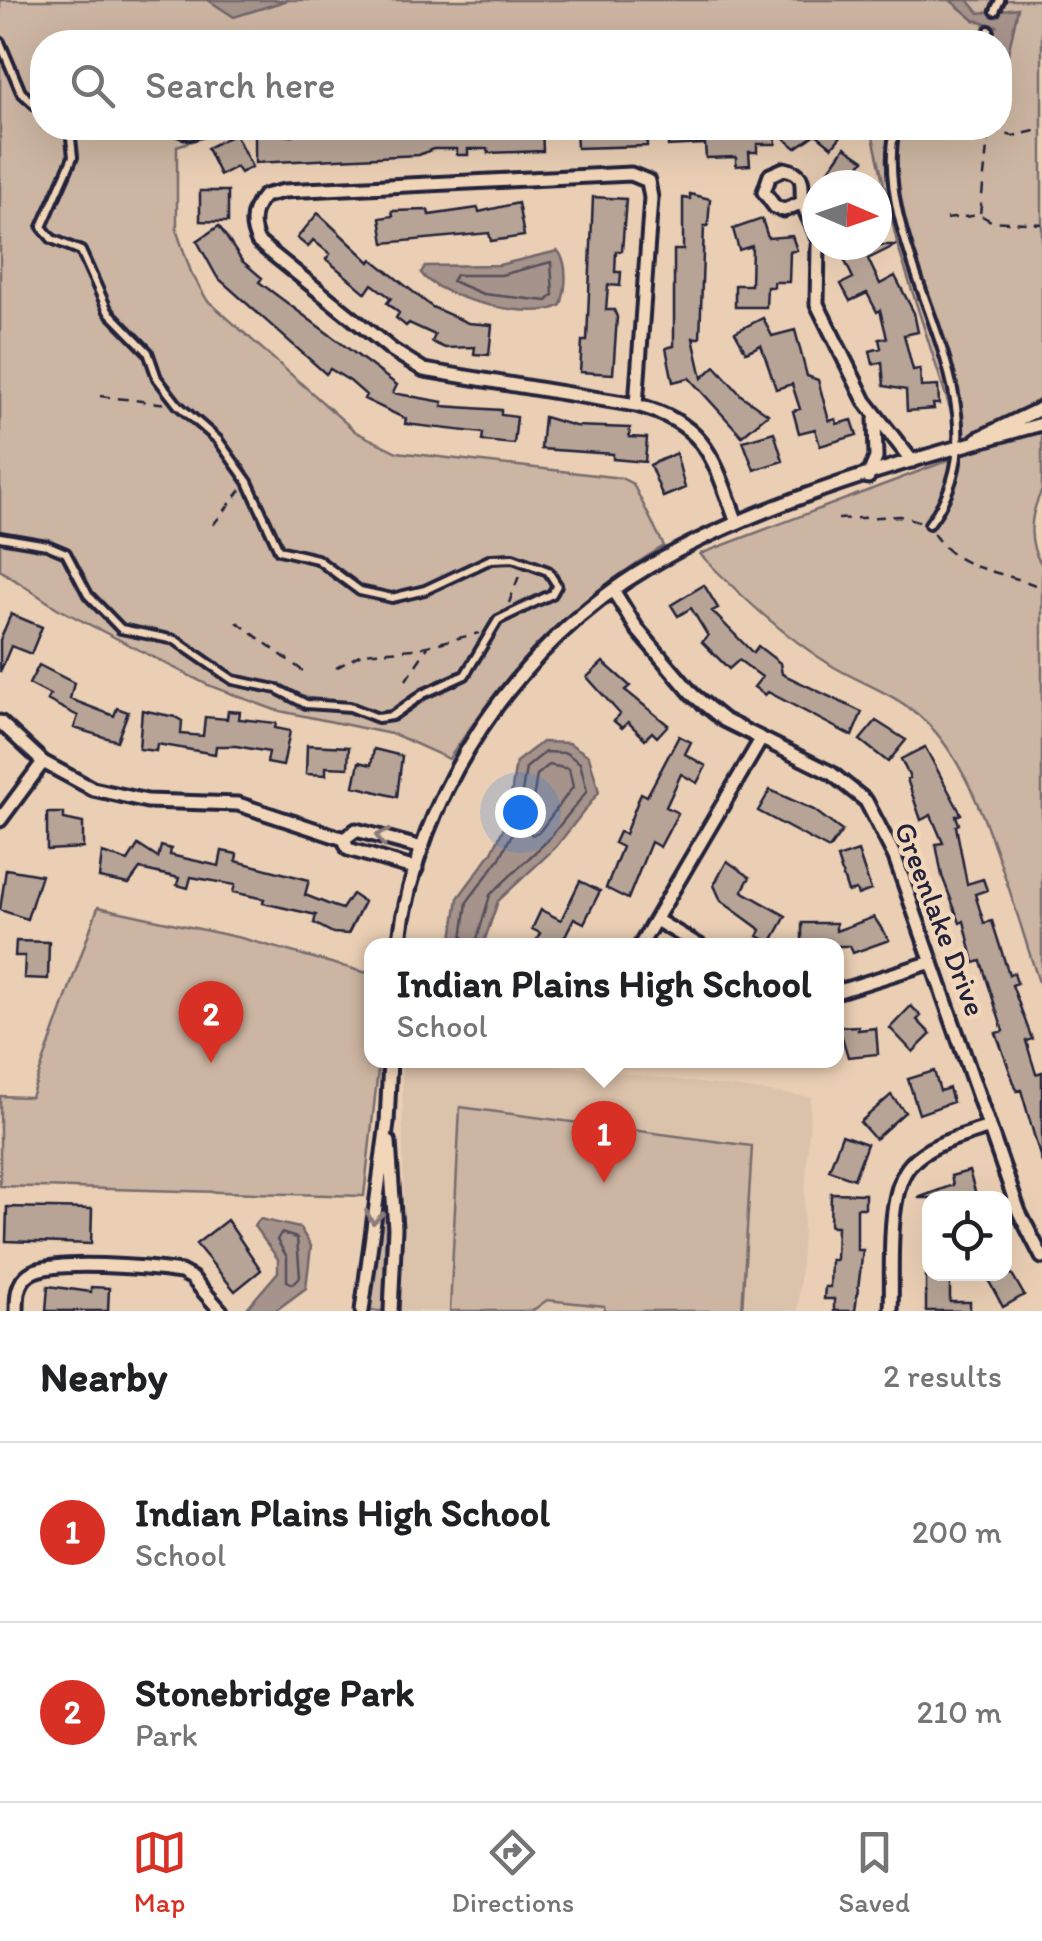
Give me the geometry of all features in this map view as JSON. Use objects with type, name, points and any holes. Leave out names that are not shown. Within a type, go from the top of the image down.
[{"type":"street","points":[[636,405],[651,198],[648,181],[640,176],[284,191],[264,196],[253,212],[258,242],[392,350],[424,370],[636,405],[662,412],[695,432],[715,464],[737,523]]},
{"type":"street","points":[[818,260],[817,304],[874,415],[912,461]]},
{"type":"street","points":[[974,442],[983,432],[1042,408]]},
{"type":"street","points":[[868,477],[877,443],[874,415]]},
{"type":"street","points":[[401,938],[422,848],[451,780],[505,696],[574,622],[612,590],[688,545],[737,523],[957,445],[1042,424]]},
{"type":"street","name":"Greenlake Drive","points":[[612,590],[637,628],[693,694],[760,741],[831,773],[866,801],[891,847],[1019,1212],[1042,1257]]},
{"type":"street","points":[[0,722],[43,762],[109,794],[147,801],[238,804],[344,839],[348,849],[416,869]]},
{"type":"street","points":[[645,938],[760,741]]},
{"type":"street","points":[[0,820],[43,762]]},
{"type":"street","points":[[344,839],[356,830],[422,848]]},
{"type":"street","points":[[656,920],[686,938]]},
{"type":"street","points":[[844,990],[932,962]]},
{"type":"street","points":[[362,1311],[387,1123],[390,1068]]},
{"type":"street","points":[[387,1123],[396,1228],[390,1311]]},
{"type":"street","points":[[891,1311],[896,1199],[902,1178],[920,1156],[990,1127]]},
{"type":"street","points":[[17,1311],[20,1284],[28,1275],[51,1266],[181,1272],[192,1278],[220,1311]]},
{"type":"lane","points":[[996,12],[1000,0]]},
{"type":"lane","points":[[0,42],[21,92],[30,100]]},
{"type":"lane","points":[[0,537],[47,544],[66,553],[88,595],[121,629],[168,637],[233,680],[277,689],[306,704],[350,706],[378,718],[392,716],[423,694],[464,676],[498,620],[556,590],[554,576],[523,562],[491,559],[401,598],[370,595],[350,585],[329,565],[279,550],[248,482],[202,423],[178,405],[157,378],[148,352],[108,311],[81,252],[52,240],[42,227],[73,157],[71,140]]},
{"type":"lane","points":[[894,140],[891,190],[959,407],[957,445],[946,491],[928,524]]},
{"type":"path","points":[[1012,136],[1040,130]]},
{"type":"path","points":[[980,215],[988,140]]},
{"type":"path","points":[[946,218],[980,215],[991,221],[1042,224]]},
{"type":"path","points":[[100,396],[178,405]]},
{"type":"path","points":[[212,526],[248,482]]},
{"type":"path","points":[[838,519],[900,516],[928,524],[952,554],[1002,578],[1042,588]]},
{"type":"path","points":[[498,620],[507,608],[523,562]]},
{"type":"path","points":[[237,622],[303,671]]},
{"type":"path","points":[[336,668],[363,653],[428,646],[490,629]]},
{"type":"path","points":[[406,680],[428,646]]},
{"type":"shaded area","points":[[0,0],[1042,0],[1042,490],[1032,528],[1034,547],[1042,565],[1042,991],[995,848],[964,775],[946,745],[904,704],[834,667],[780,629],[700,554],[949,460],[955,424],[898,247],[892,221],[892,170],[881,170],[874,140],[1012,140],[1012,30],[30,30],[30,140],[195,140],[177,146],[177,232],[191,272],[207,300],[356,432],[397,452],[621,478],[633,484],[664,546],[597,591],[543,639],[496,693],[449,759],[396,735],[275,710],[208,685],[57,608],[0,570]]},
{"type":"shaded area","points":[[98,907],[241,938],[364,972],[364,1068],[378,1068],[364,1196],[0,1186],[0,1096],[31,1097]]},
{"type":"shaded area","points":[[402,1068],[581,1068],[811,1097],[798,1311],[398,1311],[404,1220]]},
{"type":"shaded area","points":[[460,1107],[752,1146],[742,1311],[605,1311],[604,1306],[547,1300],[532,1311],[450,1311]]},
{"type":"shaded area","points":[[382,1171],[388,1171],[383,1311],[370,1311]]},
{"type":"water","points":[[208,0],[288,0],[234,17]]},
{"type":"water","points":[[950,0],[968,0],[979,13],[1018,8],[1012,36],[1012,30],[994,30],[997,26],[974,20]]},
{"type":"water","points":[[558,251],[565,270],[564,292],[561,305],[549,310],[510,309],[467,299],[431,283],[421,273],[425,266],[499,265]]},
{"type":"water","points":[[542,742],[569,743],[589,756],[599,792],[556,847],[498,901],[485,938],[452,938],[458,898],[492,852],[507,821],[516,762]]},
{"type":"water","points":[[260,1219],[300,1228],[311,1246],[306,1288],[275,1311],[250,1311],[248,1307],[278,1272],[278,1259],[254,1226]]},
{"type":"building","points":[[223,140],[238,140],[252,167],[240,173],[236,167],[220,175],[207,148]]},
{"type":"building","points":[[255,140],[543,140],[543,151],[488,153],[488,149],[468,149],[468,155],[457,155],[457,149],[433,149],[419,155],[255,163]]},
{"type":"building","points":[[577,140],[776,140],[776,144],[757,144],[757,152],[749,152],[750,165],[736,166],[736,157],[706,158],[705,144],[668,146],[668,141],[647,141],[647,146],[577,148]]},
{"type":"building","points":[[786,140],[807,140],[796,148]]},
{"type":"building","points":[[845,147],[864,160],[858,170],[829,170]]},
{"type":"building","points":[[200,191],[228,191],[228,222],[200,221]]},
{"type":"building","points":[[690,194],[710,199],[708,226],[704,226],[700,338],[693,338],[702,378],[715,366],[742,396],[768,414],[742,436],[689,378],[673,382],[666,348],[674,346],[674,250],[683,250],[683,198],[690,199]]},
{"type":"building","points":[[593,197],[626,199],[622,251],[616,251],[615,272],[621,272],[620,286],[608,285],[606,310],[614,310],[617,317],[613,374],[580,372],[582,341],[587,341]]},
{"type":"building","points":[[518,203],[524,236],[491,241],[489,233],[384,243],[380,218],[393,216],[392,211],[428,210],[429,215],[478,208],[479,212]]},
{"type":"building","points":[[318,213],[370,262],[372,259],[432,307],[468,323],[492,325],[489,355],[474,354],[475,347],[445,348],[432,342],[435,335],[409,323],[406,326],[396,318],[399,313],[387,303],[391,298],[372,284],[366,293],[326,259],[330,254],[313,240],[308,247],[297,238]]},
{"type":"building","points":[[762,219],[768,238],[792,236],[797,250],[790,252],[789,282],[774,282],[774,287],[767,287],[766,307],[735,307],[735,285],[751,285],[752,246],[739,250],[733,229]]},
{"type":"building","points":[[219,226],[242,261],[262,278],[259,282],[397,385],[393,393],[443,402],[442,406],[501,410],[501,415],[517,417],[514,444],[482,441],[483,433],[405,424],[406,419],[364,399],[366,395],[350,381],[330,369],[326,374],[217,277],[197,241]]},
{"type":"building","points":[[844,260],[868,260],[880,284],[895,276],[914,313],[918,332],[904,335],[913,370],[920,369],[921,387],[938,386],[939,404],[933,404],[934,409],[907,411],[906,390],[884,386],[882,362],[873,364],[870,351],[881,348],[879,339],[887,338],[880,310],[877,312],[867,293],[850,301],[841,284],[853,278]]},
{"type":"building","points":[[763,318],[772,336],[795,330],[807,376],[818,380],[829,421],[836,419],[837,424],[852,420],[857,435],[820,446],[815,429],[799,433],[793,411],[800,409],[792,384],[776,389],[761,345],[746,352],[735,332]]},
{"type":"building","points":[[544,417],[575,426],[630,428],[629,437],[647,438],[645,462],[613,459],[613,454],[541,449]]},
{"type":"building","points":[[774,432],[783,461],[754,470],[743,441]]},
{"type":"building","points":[[676,453],[685,488],[663,497],[650,465]]},
{"type":"building","points":[[704,585],[718,608],[712,611],[753,653],[758,646],[780,663],[782,674],[862,712],[852,736],[768,692],[765,695],[754,687],[762,677],[739,660],[729,669],[702,642],[708,636],[691,608],[678,616],[671,605]]},
{"type":"building","points":[[11,614],[42,627],[31,654],[11,646],[0,672],[0,640]]},
{"type":"building","points":[[603,662],[630,686],[625,690],[668,725],[657,737],[652,732],[645,739],[628,722],[622,728],[614,721],[620,714],[587,677]]},
{"type":"building","points":[[39,665],[74,683],[70,699],[114,716],[117,708],[128,712],[117,741],[74,728],[78,716],[47,700],[50,695],[29,684]]},
{"type":"building","points":[[142,710],[182,721],[181,734],[203,736],[205,717],[227,719],[228,711],[240,712],[239,719],[276,723],[275,728],[290,731],[283,766],[267,763],[269,752],[236,746],[216,746],[215,754],[157,744],[156,751],[139,749]]},
{"type":"building","points":[[876,721],[906,740],[888,762],[860,740]]},
{"type":"building","points":[[679,736],[691,742],[685,754],[706,766],[697,783],[681,774],[666,807],[678,813],[660,847],[651,842],[628,899],[606,888],[622,847],[614,843],[619,832],[625,834],[641,793],[647,796]]},
{"type":"building","points":[[307,745],[349,747],[348,768],[326,767],[326,775],[306,774]]},
{"type":"building","points":[[925,747],[961,814],[956,816],[956,826],[967,884],[983,879],[987,890],[975,894],[984,923],[992,921],[1009,975],[1014,973],[1017,983],[1012,985],[1032,1039],[1026,1041],[1036,1074],[1042,1072],[1042,1163],[1021,1090],[1017,1091],[996,1033],[1003,1031],[981,961],[974,963],[964,921],[960,923],[942,876],[936,844],[943,843],[931,815],[921,820],[901,759]]},
{"type":"building","points":[[374,749],[402,756],[397,797],[354,786],[359,762],[371,765]]},
{"type":"building","points":[[770,790],[814,810],[842,831],[829,849],[758,811]]},
{"type":"building","points":[[47,813],[64,813],[64,819],[83,823],[83,848],[47,850]]},
{"type":"building","points":[[138,845],[158,858],[161,846],[171,849],[170,855],[219,866],[222,851],[237,854],[236,861],[309,880],[305,895],[333,906],[342,909],[352,894],[364,902],[348,934],[333,933],[314,923],[316,915],[233,892],[235,885],[191,877],[188,888],[177,885],[179,878],[140,869],[129,884],[99,878],[102,853],[128,861]]},
{"type":"building","points":[[858,851],[871,890],[858,895],[856,890],[848,892],[837,858]]},
{"type":"building","points":[[727,861],[750,877],[742,891],[786,916],[774,938],[758,936],[761,930],[721,901],[714,885]]},
{"type":"building","points":[[6,869],[41,875],[27,919],[0,910]]},
{"type":"building","points":[[580,881],[600,891],[584,923],[574,918],[564,938],[538,938],[540,933],[532,929],[541,910],[561,920]]},
{"type":"building","points":[[874,917],[889,940],[853,953],[850,946],[844,946],[844,938],[802,938],[802,923],[836,923],[836,931]]},
{"type":"building","points":[[16,941],[49,942],[48,979],[24,978],[25,956],[15,956]]},
{"type":"building","points":[[911,1006],[921,1016],[917,1020],[931,1034],[913,1052],[890,1028]]},
{"type":"building","points":[[844,1027],[876,1028],[878,1054],[848,1057]]},
{"type":"building","points":[[934,1071],[940,1091],[949,1088],[953,1102],[919,1114],[908,1079]]},
{"type":"building","points":[[891,1095],[905,1112],[875,1139],[860,1122]]},
{"type":"building","points":[[842,1135],[867,1144],[854,1179],[829,1170]]},
{"type":"building","points":[[969,1171],[975,1191],[937,1191],[953,1185],[951,1176]]},
{"type":"building","points":[[831,1193],[865,1194],[865,1208],[857,1208],[857,1250],[863,1250],[855,1311],[834,1311],[834,1299],[824,1299],[825,1287],[830,1287],[831,1260],[836,1260],[837,1226],[830,1226]]},
{"type":"building","points":[[7,1207],[92,1209],[91,1244],[6,1241]]},
{"type":"building","points":[[227,1220],[261,1270],[235,1291],[196,1244]]},
{"type":"building","points":[[1012,1274],[1024,1295],[1003,1307],[989,1281],[1012,1281]]},
{"type":"building","points":[[926,1281],[950,1281],[950,1302],[970,1302],[970,1311],[926,1311]]},
{"type":"building","points":[[48,1286],[91,1292],[91,1287],[109,1288],[108,1311],[46,1311]]},
{"type":"place","name":"Stonebridge Park","points":[[211,1063]]},
{"type":"place","name":"Indian Plains High School","points":[[604,1183]]}]
